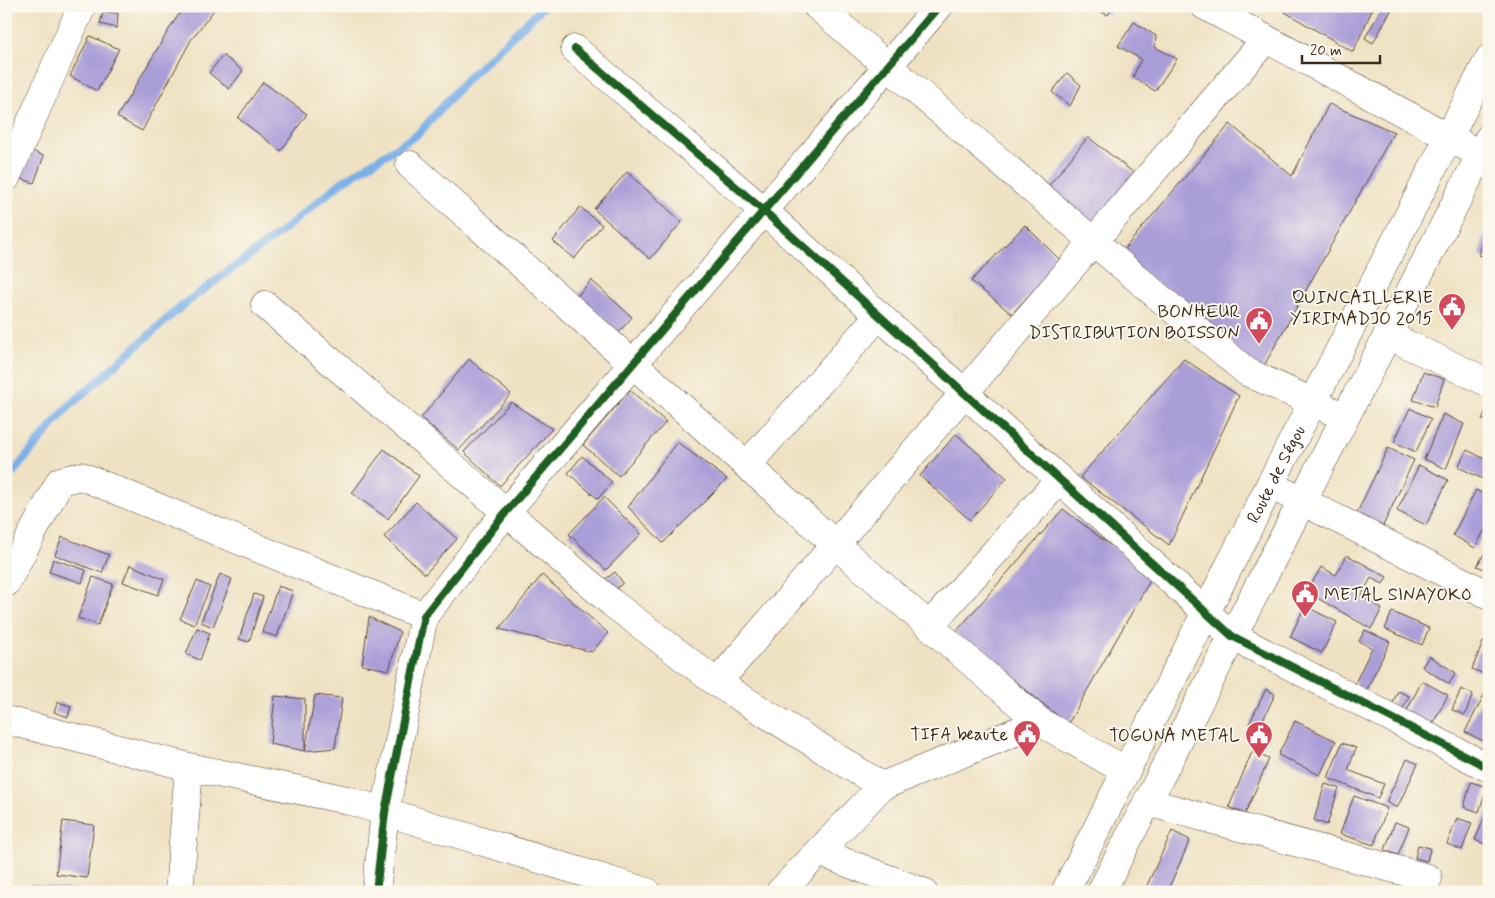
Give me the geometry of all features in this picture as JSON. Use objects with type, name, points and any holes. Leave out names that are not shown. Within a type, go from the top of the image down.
[{"type":"main road","points":[[6,178],[82,6]]},
{"type":"main road","points":[[817,6],[1246,372],[1345,417]]},
{"type":"main road","points":[[376,892],[385,812],[424,616],[506,512],[939,6]]},
{"type":"main road","points":[[1205,6],[1448,138],[1486,151]]},
{"type":"main road","points":[[717,683],[1266,39]]},
{"type":"main road","points":[[575,49],[764,211],[1232,636],[1489,768]]},
{"type":"main road","name":"Route de Ségou","points":[[1065,892],[1270,484],[1489,59]]},
{"type":"main road","name":"Route de Ségou","points":[[1101,892],[1387,335],[1486,151]]},
{"type":"main road","points":[[410,165],[835,544],[1040,722],[1126,770]]},
{"type":"main road","points":[[265,305],[612,603],[717,683],[882,786]]},
{"type":"main road","points":[[747,466],[879,315]]},
{"type":"main road","points":[[1387,335],[1489,383]]},
{"type":"main road","points":[[6,583],[60,481],[81,476],[424,616]]},
{"type":"main road","points":[[929,626],[1060,479]]},
{"type":"main road","points":[[1270,484],[1489,595]]},
{"type":"main road","points":[[6,720],[189,767],[347,800],[603,885],[647,892]]},
{"type":"main road","points":[[780,892],[882,786],[1040,722]]},
{"type":"main road","points":[[179,892],[189,767]]},
{"type":"main road","points":[[1147,802],[1428,878]]},
{"type":"main road","points":[[819,852],[923,892]]},
{"type":"building","points":[[185,6],[217,6],[191,40],[142,131],[117,117]]},
{"type":"building","points":[[1088,6],[1114,6],[1108,15]]},
{"type":"building","points":[[1289,6],[1374,6],[1353,52],[1285,12]]},
{"type":"building","points":[[1383,6],[1393,7],[1373,43],[1365,38]]},
{"type":"building","points":[[103,12],[118,13],[117,28],[100,24]]},
{"type":"building","points":[[1134,22],[1156,36],[1155,47],[1177,59],[1155,91],[1133,77],[1141,59],[1118,46]]},
{"type":"building","points":[[90,36],[119,49],[97,91],[70,76]]},
{"type":"building","points":[[223,55],[243,71],[229,89],[209,73]]},
{"type":"building","points":[[1067,73],[1081,85],[1070,106],[1052,92]]},
{"type":"building","points":[[263,82],[307,114],[281,151],[238,118]]},
{"type":"building","points":[[1329,104],[1394,132],[1261,371],[1119,255],[1230,124],[1292,176]]},
{"type":"building","points":[[1088,137],[1139,177],[1088,243],[1039,198]]},
{"type":"building","points":[[28,149],[44,156],[34,183],[16,177]]},
{"type":"building","points":[[627,172],[682,222],[650,259],[594,209]]},
{"type":"building","points":[[580,207],[602,225],[574,259],[553,241]]},
{"type":"building","points":[[1025,225],[1060,260],[1012,314],[971,281]]},
{"type":"building","points":[[1486,230],[1489,231],[1489,258],[1479,255]]},
{"type":"building","points":[[591,280],[632,317],[616,336],[574,300]]},
{"type":"building","points":[[469,359],[511,394],[459,450],[421,418]]},
{"type":"building","points":[[1184,359],[1239,396],[1169,545],[1080,477]]},
{"type":"building","points":[[1423,372],[1444,379],[1435,407],[1413,400]]},
{"type":"building","points":[[630,390],[666,422],[619,476],[583,445]]},
{"type":"building","points":[[511,402],[552,429],[500,486],[464,452]]},
{"type":"building","points":[[1489,405],[1489,422],[1482,419]]},
{"type":"building","points":[[1410,408],[1431,419],[1416,452],[1394,442]]},
{"type":"building","points":[[1443,414],[1464,424],[1446,469],[1424,459]]},
{"type":"building","points":[[956,434],[1007,478],[970,520],[920,476]]},
{"type":"building","points":[[677,442],[727,479],[663,543],[628,507]]},
{"type":"building","points":[[1388,448],[1414,460],[1381,530],[1355,517]]},
{"type":"building","points":[[384,449],[419,476],[388,519],[352,493]]},
{"type":"building","points":[[1467,450],[1489,461],[1489,482],[1458,467]]},
{"type":"building","points":[[582,456],[612,482],[598,499],[568,473]]},
{"type":"building","points":[[1419,465],[1448,480],[1426,525],[1397,511]]},
{"type":"building","points":[[1476,490],[1489,497],[1489,522],[1475,548],[1453,535]]},
{"type":"building","points":[[604,497],[641,534],[606,570],[569,534]]},
{"type":"building","points":[[416,502],[457,539],[425,574],[384,537]]},
{"type":"building","points":[[1063,509],[1152,577],[1068,724],[955,633]]},
{"type":"building","points":[[62,537],[109,555],[102,573],[55,555]]},
{"type":"building","points":[[1489,545],[1489,571],[1477,566]]},
{"type":"building","points":[[1347,555],[1387,577],[1383,584],[1371,578],[1361,596],[1382,609],[1371,629],[1307,592],[1321,567],[1336,575]]},
{"type":"building","points":[[53,559],[86,570],[82,583],[49,572]]},
{"type":"building","points":[[130,565],[164,579],[158,595],[123,582]]},
{"type":"building","points":[[615,572],[623,583],[612,592],[603,581]]},
{"type":"building","points":[[220,574],[232,579],[213,627],[201,622]]},
{"type":"building","points":[[542,575],[608,633],[592,652],[499,629]]},
{"type":"building","points":[[93,577],[113,584],[98,625],[78,618]]},
{"type":"building","points":[[197,581],[210,587],[194,625],[180,619]]},
{"type":"building","points":[[278,586],[293,591],[277,637],[262,632]]},
{"type":"building","points":[[254,594],[263,597],[249,642],[239,639]]},
{"type":"building","points":[[1305,606],[1337,622],[1322,653],[1290,637]]},
{"type":"building","points":[[1392,612],[1429,628],[1422,645],[1385,629]]},
{"type":"building","points":[[369,617],[400,632],[389,670],[362,665]]},
{"type":"building","points":[[197,628],[210,633],[200,660],[186,654]]},
{"type":"building","points":[[1365,630],[1390,642],[1366,691],[1354,685],[1372,648],[1359,641]]},
{"type":"building","points":[[1484,640],[1489,642],[1489,676],[1472,669]]},
{"type":"building","points":[[1429,656],[1456,673],[1449,684],[1422,667]]},
{"type":"building","points":[[1422,681],[1448,695],[1430,729],[1404,716]]},
{"type":"building","points":[[1266,689],[1275,694],[1259,729],[1249,724]]},
{"type":"building","points":[[1461,689],[1473,694],[1465,715],[1452,710]]},
{"type":"building","points":[[1487,689],[1489,690],[1489,744],[1465,732]]},
{"type":"building","points":[[1398,691],[1409,696],[1402,710],[1392,705]]},
{"type":"building","points":[[315,695],[342,698],[335,748],[305,751]]},
{"type":"building","points":[[275,696],[305,699],[305,751],[270,744]]},
{"type":"building","points":[[58,702],[71,706],[68,717],[54,712]]},
{"type":"building","points":[[1295,721],[1336,741],[1320,775],[1278,755]]},
{"type":"building","points":[[1342,743],[1356,748],[1348,770],[1384,784],[1378,798],[1328,778]]},
{"type":"building","points":[[1252,752],[1269,759],[1245,814],[1229,807]]},
{"type":"building","points":[[1407,759],[1418,764],[1397,808],[1386,802]]},
{"type":"building","points":[[1471,782],[1487,787],[1479,812],[1464,807]]},
{"type":"building","points":[[1325,784],[1339,788],[1327,825],[1314,820]]},
{"type":"building","points":[[1354,796],[1387,808],[1374,845],[1340,834]]},
{"type":"building","points":[[1489,807],[1489,846],[1475,840]]},
{"type":"building","points":[[1457,818],[1472,823],[1462,850],[1447,844]]},
{"type":"building","points":[[63,821],[94,825],[87,878],[56,874]]},
{"type":"building","points":[[1395,822],[1409,827],[1398,855],[1385,850]]},
{"type":"building","points":[[1172,831],[1190,840],[1167,892],[1144,892]]},
{"type":"building","points":[[1418,845],[1430,848],[1427,861],[1415,858]]},
{"type":"building","points":[[33,884],[82,891],[82,892],[31,892]]},
{"type":"waterway","points":[[6,481],[67,408],[183,305],[276,236],[342,182],[418,134],[468,78],[544,6]]},
{"type":"cycle path","points":[[376,892],[385,812],[424,616],[506,512],[939,6]]},
{"type":"cycle path","points":[[575,49],[764,211],[1232,636],[1489,768]]},
{"type":"place","name":"QUINCAILLERIE YIRIMADJO 2015","points":[[1452,331]]},
{"type":"place","name":"BONHEUR DISTRIBUTION BOISSON","points":[[1259,345]]},
{"type":"place","name":"METAL SINAYOKO","points":[[1305,618]]},
{"type":"place","name":"TIFA beaute","points":[[1027,758]]},
{"type":"place","name":"TOGUNA METAL","points":[[1259,759]]}]
